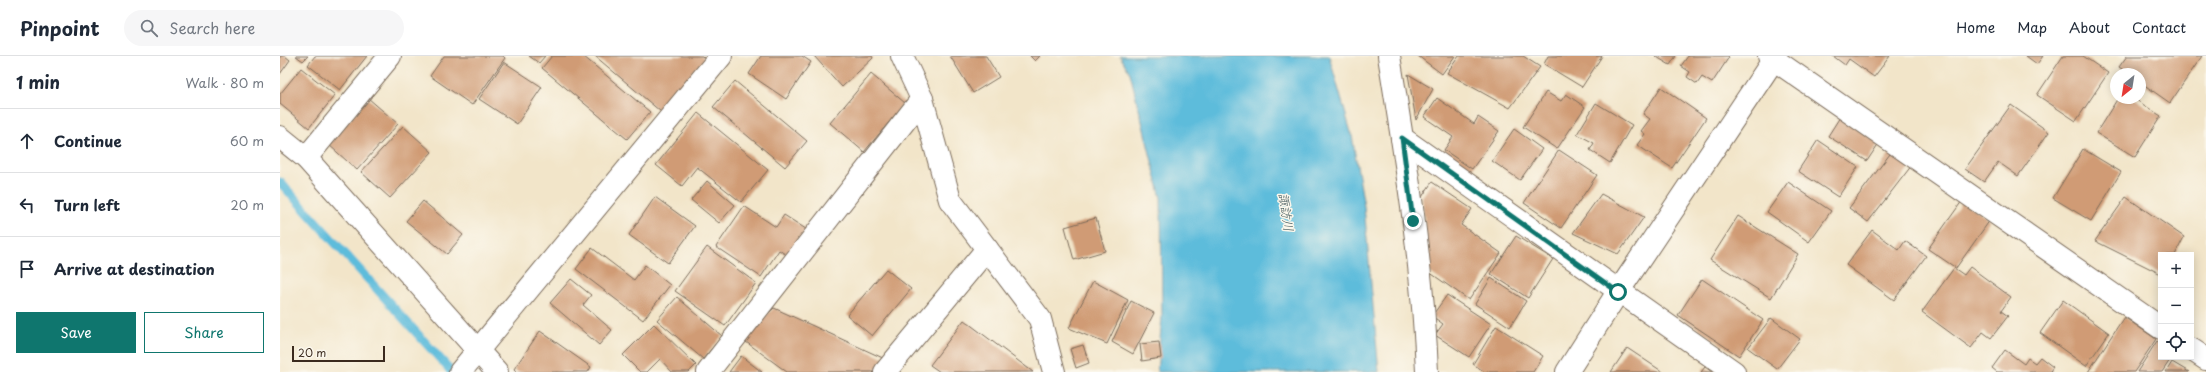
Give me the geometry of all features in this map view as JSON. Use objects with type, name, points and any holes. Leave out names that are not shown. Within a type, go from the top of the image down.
[{"type":"street","points":[[306,158],[390,56]]},
{"type":"street","points":[[460,372],[479,351],[721,56]]},
{"type":"street","points":[[902,56],[922,99],[950,200],[1040,318],[1054,372]]},
{"type":"street","points":[[1389,56],[1402,138],[1425,319],[1427,372]]},
{"type":"street","points":[[1567,372],[1773,57],[2158,326]]},
{"type":"street","points":[[708,372],[922,99]]},
{"type":"street","points":[[280,137],[306,158],[497,372]]},
{"type":"street","points":[[1402,138],[1618,292],[1734,372]]},
{"type":"street","points":[[885,372],[987,249]]},
{"type":"street","points":[[2194,350],[2206,359]]},
{"type":"water","name":"諏訪川","points":[[1120,56],[1329,56],[1352,136],[1364,206],[1379,372],[1157,372],[1162,317],[1161,198],[1130,73]]},
{"type":"building","points":[[280,56],[285,56],[290,60],[280,74]]},
{"type":"building","points":[[296,56],[308,56],[303,61]]},
{"type":"building","points":[[315,56],[367,56],[340,90],[308,65]]},
{"type":"building","points":[[444,56],[503,56],[505,58],[472,105],[430,76]]},
{"type":"building","points":[[529,56],[545,56],[539,63]]},
{"type":"building","points":[[552,56],[583,56],[650,112],[627,139],[542,68]]},
{"type":"building","points":[[595,56],[702,56],[706,60],[667,117]]},
{"type":"building","points":[[761,56],[802,56],[811,62],[786,99],[749,74]]},
{"type":"building","points":[[814,56],[872,56],[873,58],[842,87]]},
{"type":"building","points":[[950,56],[986,56],[999,77],[973,93]]},
{"type":"building","points":[[1030,56],[1040,56],[1035,61]]},
{"type":"building","points":[[1418,56],[1455,56],[1442,74]]},
{"type":"building","points":[[1459,56],[1523,56],[1540,67],[1510,108],[1447,73]]},
{"type":"building","points":[[1548,56],[1602,56],[1582,87],[1544,64]]},
{"type":"building","points":[[1655,56],[1676,56],[1670,65]]},
{"type":"building","points":[[1688,56],[1729,57],[1712,83],[1702,77],[1697,84],[1687,77],[1690,72],[1681,66]]},
{"type":"building","points":[[1833,56],[1890,56],[1874,77],[1849,59],[1845,65]]},
{"type":"building","points":[[2026,56],[2043,56],[2037,64]]},
{"type":"building","points":[[2063,56],[2083,56],[2108,73],[2076,121],[2037,95]]},
{"type":"building","points":[[2127,56],[2202,56],[2170,103],[2146,86],[2146,68],[2119,67]]},
{"type":"building","points":[[504,62],[542,87],[517,124],[479,99]]},
{"type":"building","points":[[301,68],[335,95],[309,128],[280,104],[280,94]]},
{"type":"building","points":[[871,74],[905,103],[864,152],[830,123]]},
{"type":"building","points":[[1408,74],[1433,89],[1416,120]]},
{"type":"building","points":[[735,81],[807,141],[785,167],[713,107]]},
{"type":"building","points":[[1661,87],[1706,118],[1672,168],[1637,145],[1645,134],[1641,131],[1650,119],[1643,114]]},
{"type":"building","points":[[1546,92],[1561,101],[1566,94],[1585,107],[1557,149],[1523,127]]},
{"type":"building","points":[[368,98],[398,124],[357,170],[328,144]]},
{"type":"building","points":[[1437,98],[1474,124],[1478,117],[1499,131],[1472,169],[1444,150],[1453,137],[1424,117]]},
{"type":"building","points":[[1596,103],[1632,125],[1610,163],[1590,150],[1594,143],[1577,134]]},
{"type":"building","points":[[2114,104],[2142,104],[2161,116],[2135,157],[2096,133]]},
{"type":"building","points":[[2011,105],[2049,132],[2018,176],[1998,162],[1984,182],[1965,169]]},
{"type":"building","points":[[698,113],[768,170],[741,202],[697,167],[682,186],[656,165]]},
{"type":"building","points":[[1840,117],[1879,143],[1867,161],[1828,136]]},
{"type":"building","points":[[403,126],[432,152],[390,198],[361,172]]},
{"type":"building","points":[[1514,129],[1542,149],[1520,180],[1492,161]]},
{"type":"building","points":[[1818,140],[1858,167],[1838,197],[1798,171]]},
{"type":"building","points":[[2083,149],[2121,172],[2091,221],[2053,198]]},
{"type":"building","points":[[1559,150],[1597,175],[1561,228],[1524,203]]},
{"type":"building","points":[[1893,150],[1912,165],[1868,222],[1849,208]]},
{"type":"building","points":[[707,181],[735,205],[719,223],[691,200]]},
{"type":"building","points":[[1432,182],[1472,209],[1461,225],[1501,253],[1469,300],[1429,272],[1422,197]]},
{"type":"building","points":[[1788,182],[1831,211],[1809,242],[1767,212]]},
{"type":"building","points":[[1601,194],[1644,217],[1618,254],[1573,233]]},
{"type":"building","points":[[655,197],[695,226],[668,263],[629,235]]},
{"type":"building","points":[[2126,197],[2184,237],[2176,252],[2158,252],[2158,272],[2095,241]]},
{"type":"building","points":[[423,201],[463,235],[447,254],[406,221]]},
{"type":"building","points":[[1962,201],[1990,220],[1956,268],[1928,249]]},
{"type":"building","points":[[744,206],[776,227],[784,215],[809,231],[791,258],[779,250],[761,277],[716,247]]},
{"type":"building","points":[[1738,216],[1798,254],[1771,298],[1710,260]]},
{"type":"building","points":[[1096,218],[1105,251],[1074,260],[1065,227]]},
{"type":"building","points":[[1872,230],[1899,250],[1905,241],[1926,256],[1894,300],[1846,265]]},
{"type":"building","points":[[1516,236],[1553,259],[1528,298],[1491,274]]},
{"type":"building","points":[[707,247],[756,283],[725,326],[675,291]]},
{"type":"building","points":[[592,248],[634,280],[645,265],[670,285],[643,320],[576,269]]},
{"type":"building","points":[[1970,267],[2011,297],[2001,311],[2008,316],[1991,338],[1983,332],[1971,348],[1922,312],[1954,268],[1964,275]]},
{"type":"building","points":[[886,269],[911,289],[872,336],[847,315]]},
{"type":"building","points":[[1491,278],[1526,301],[1510,327],[1475,304]]},
{"type":"building","points":[[571,279],[591,295],[583,305],[612,330],[599,345],[550,303]]},
{"type":"building","points":[[1702,279],[1763,320],[1739,356],[1678,315]]},
{"type":"building","points":[[1093,281],[1128,300],[1107,344],[1069,328]]},
{"type":"building","points":[[1447,295],[1491,324],[1469,357],[1435,335],[1443,324],[1432,316]]},
{"type":"building","points":[[677,297],[722,336],[703,359],[657,320]]},
{"type":"building","points":[[2063,300],[2109,333],[2086,366],[2040,333]]},
{"type":"building","points":[[1131,301],[1154,313],[1133,354],[1112,342]]},
{"type":"building","points":[[774,308],[885,359],[873,372],[787,372],[742,339]]},
{"type":"building","points":[[2124,317],[2156,339],[2134,372],[2088,372]]},
{"type":"building","points":[[1771,318],[1800,339],[1777,369],[1748,348]]},
{"type":"building","points":[[964,320],[1033,372],[940,372],[930,365]]},
{"type":"building","points":[[654,324],[696,365],[689,372],[672,372],[660,359],[647,372],[640,372],[623,355]]},
{"type":"building","points":[[1496,326],[1543,356],[1533,372],[1485,372],[1473,364]]},
{"type":"building","points":[[540,331],[591,367],[588,372],[517,372],[514,369]]},
{"type":"building","points":[[2157,341],[2158,360],[2170,360],[2162,372],[2137,372]]},
{"type":"building","points":[[1159,342],[1161,358],[1142,361],[1140,344]]},
{"type":"building","points":[[1083,345],[1089,363],[1076,368],[1070,349]]},
{"type":"building","points":[[1627,348],[1663,372],[1611,372]]},
{"type":"building","points":[[2005,350],[2024,364],[2028,358],[2035,363],[2040,357],[2053,367],[2050,371],[2052,372],[1997,372],[1992,368]]},
{"type":"building","points":[[741,356],[762,372],[729,372]]},
{"type":"building","points":[[2172,362],[2189,372],[2166,372]]},
{"type":"building","points":[[1705,367],[1712,372],[1701,372]]},
{"type":"waterway","points":[[280,182],[452,372]]},
{"type":"route","points":[[1413,221],[1402,138],[1618,292]]}]
